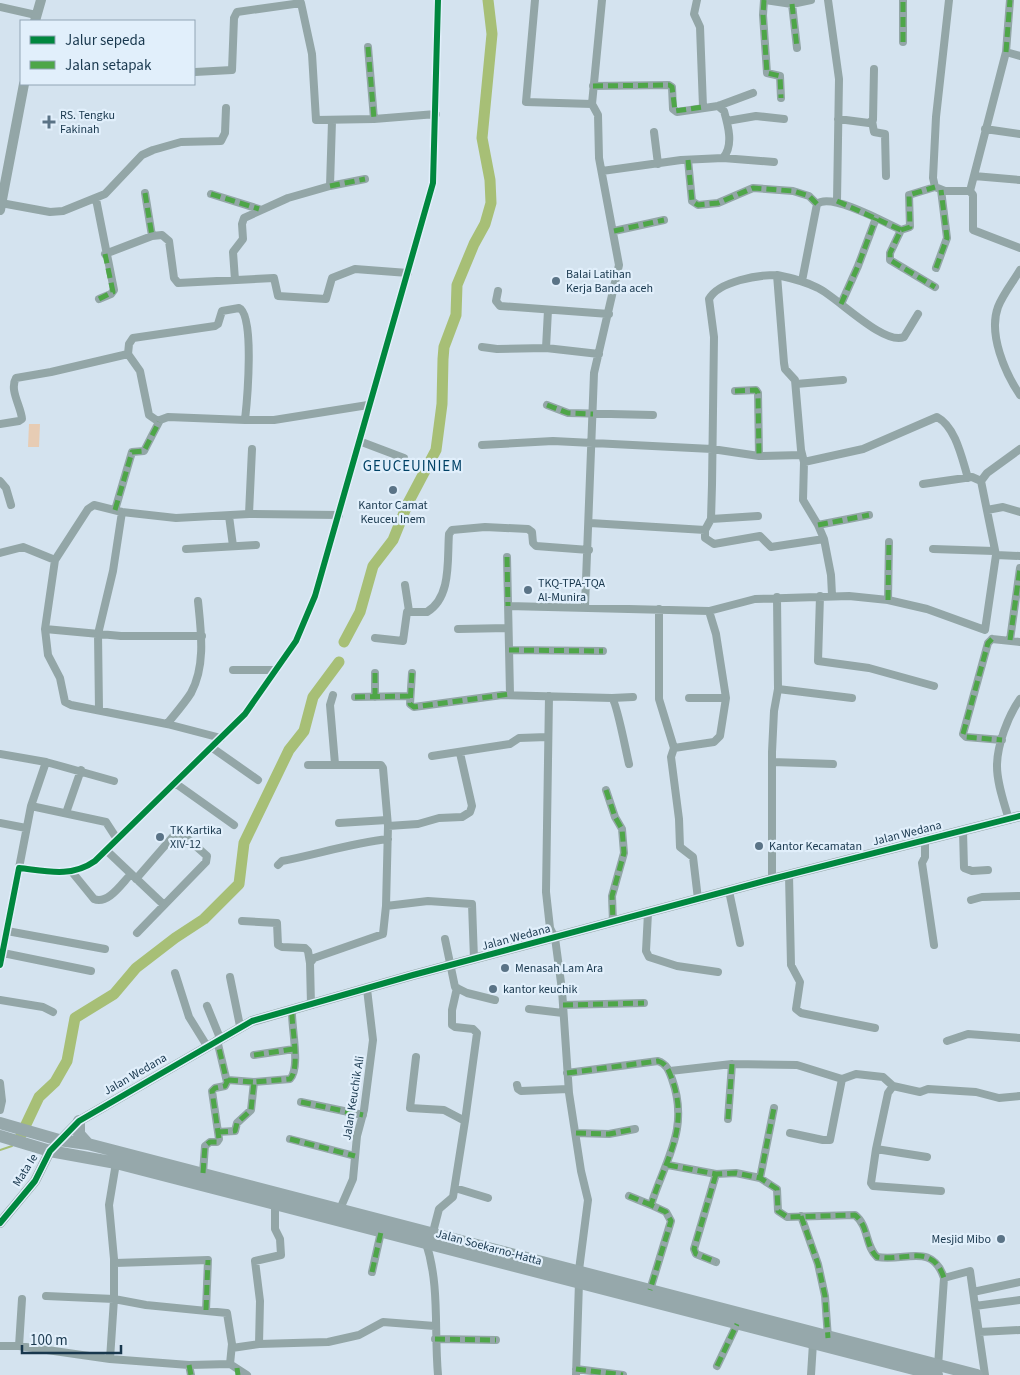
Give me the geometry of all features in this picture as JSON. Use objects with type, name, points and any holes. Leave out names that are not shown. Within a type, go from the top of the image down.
[{"type":"highway","points":[[79,1120],[78,1131],[88,1144]]},
{"type":"highway","name":"Jalan Soekarno-Hatta","points":[[1,1128],[29,1138],[50,1151],[116,1163],[382,1232],[429,1237]]},
{"type":"highway","name":"Jalan Soekarno-Hatta","points":[[29,1138],[88,1144],[203,1173],[340,1209],[429,1237],[579,1276],[737,1324],[813,1344],[938,1370],[977,1375]]},
{"type":"highway","name":"Jalan Soekarno-Hatta","points":[[579,1276],[650,1290],[938,1370]]},
{"type":"street","points":[[0,7],[36,18],[41,0]]},
{"type":"street","points":[[19,868],[56,873],[72,872],[86,867],[106,850],[245,714],[303,629],[339,515],[368,405],[408,273],[435,174],[438,0]]},
{"type":"street","points":[[535,0],[526,102],[592,104]]},
{"type":"street","points":[[585,606],[589,550],[594,373],[619,266],[599,158],[598,115],[592,104],[602,0]]},
{"type":"street","points":[[697,0],[694,14],[700,27],[703,107]]},
{"type":"street","points":[[781,98],[780,76],[767,73],[763,16],[764,0],[792,4],[811,0]]},
{"type":"street","points":[[828,0],[838,79],[837,202]]},
{"type":"street","points":[[903,0],[903,42]]},
{"type":"street","points":[[936,268],[946,238],[938,188],[933,178],[936,117],[949,0]]},
{"type":"street","points":[[1010,0],[1006,52],[970,191],[973,195],[973,230],[1020,248]]},
{"type":"street","points":[[195,72],[232,70],[234,18],[237,12],[302,2],[313,64],[315,118],[318,121],[436,114]]},
{"type":"street","points":[[792,4],[798,48]]},
{"type":"street","points":[[368,47],[374,119]]},
{"type":"street","points":[[1006,52],[1020,56]]},
{"type":"street","points":[[874,69],[872,121],[874,132],[885,134],[886,176]]},
{"type":"street","points":[[24,85],[2,191],[1,207],[59,212],[96,199],[105,194],[142,156],[153,150],[181,142],[221,141],[225,133],[226,108]]},
{"type":"street","points":[[593,86],[669,85],[672,87],[674,111],[718,106],[753,93]]},
{"type":"street","points":[[718,106],[724,110],[727,122],[728,148],[723,158]]},
{"type":"street","points":[[727,122],[756,116],[784,119]]},
{"type":"street","points":[[838,119],[872,121]]},
{"type":"street","points":[[330,186],[332,121]]},
{"type":"street","points":[[985,129],[1020,134]]},
{"type":"street","points":[[654,132],[658,164]]},
{"type":"street","points":[[602,171],[688,160],[723,158],[774,162]]},
{"type":"street","points":[[688,160],[692,201],[698,205],[718,203],[753,188],[793,191],[809,196],[817,204]]},
{"type":"street","points":[[974,176],[1020,180]]},
{"type":"street","points":[[235,280],[233,252],[243,239],[242,221],[246,215],[330,186],[366,179]]},
{"type":"street","points":[[802,281],[817,204],[822,201],[837,202],[901,230],[907,230],[911,226],[908,196],[938,188],[970,191]]},
{"type":"street","points":[[145,193],[152,236]]},
{"type":"street","points":[[211,194],[259,209]]},
{"type":"street","points":[[96,199],[105,254],[114,292],[99,299]]},
{"type":"street","points":[[841,304],[876,218]]},
{"type":"street","points":[[614,231],[664,220]]},
{"type":"street","points":[[901,230],[890,253],[890,260],[935,287]]},
{"type":"street","points":[[105,254],[152,236],[162,235],[169,241],[174,278],[178,283],[274,278],[278,296],[324,299],[328,297],[332,278],[355,270],[408,273]]},
{"type":"street","points":[[1020,270],[998,306],[995,332],[1005,368],[1020,396]]},
{"type":"street","points":[[777,276],[784,363],[786,369],[795,378],[796,384],[803,458],[803,500],[824,539],[831,574],[832,595]]},
{"type":"street","points":[[824,539],[771,547],[760,536],[714,544],[705,538],[705,530],[711,519],[714,337],[709,306],[710,297],[743,279],[777,276],[802,281],[824,291],[867,324],[898,339],[904,337],[918,314]]},
{"type":"street","points":[[498,291],[496,300],[500,306],[609,314]]},
{"type":"street","points":[[158,422],[149,415],[140,371],[128,354],[128,344],[133,338],[215,326],[218,324],[222,311],[242,309],[248,329],[245,420]]},
{"type":"street","points":[[546,348],[548,310]]},
{"type":"street","points":[[482,347],[497,349],[546,348],[599,354]]},
{"type":"street","points":[[0,424],[22,419],[16,396],[14,381],[16,378],[128,354]]},
{"type":"street","points":[[796,384],[843,380]]},
{"type":"street","points":[[735,391],[756,390],[758,393],[759,456]]},
{"type":"street","points":[[100,710],[98,634],[113,571],[119,511],[132,452],[144,451],[158,422],[168,417],[274,420],[368,405]]},
{"type":"street","points":[[548,405],[568,413],[653,415]]},
{"type":"street","points":[[482,445],[542,441],[712,450],[759,456],[803,458],[862,449],[937,417],[948,427],[968,478]]},
{"type":"street","points":[[359,441],[404,458]]},
{"type":"street","points":[[249,514],[252,449]]},
{"type":"street","points":[[981,481],[987,472],[1020,449]]},
{"type":"street","points":[[922,484],[976,477],[981,481],[995,553],[986,629],[992,639]]},
{"type":"street","points":[[0,481],[6,488],[11,505]]},
{"type":"street","points":[[220,738],[167,724],[70,705],[66,702],[60,678],[48,655],[45,629],[55,560],[90,507],[96,505],[119,511],[176,518],[249,514],[339,515]]},
{"type":"street","points":[[987,510],[1003,507],[1020,512]]},
{"type":"street","points":[[818,525],[868,515]]},
{"type":"street","points":[[229,516],[233,546]]},
{"type":"street","points":[[711,519],[758,516]]},
{"type":"street","points":[[590,523],[705,530]]},
{"type":"street","points":[[409,611],[430,610],[444,591],[449,534],[452,530],[486,528],[528,529],[532,532],[533,543],[536,546],[589,550]]},
{"type":"street","points":[[888,600],[889,542]]},
{"type":"street","points":[[186,549],[256,545]]},
{"type":"street","points":[[0,553],[23,547],[55,560]]},
{"type":"street","points":[[933,549],[1020,556]]},
{"type":"street","points":[[507,557],[510,694]]},
{"type":"street","points":[[1010,640],[1020,568]]},
{"type":"street","points":[[375,638],[404,640],[409,611],[405,585]]},
{"type":"street","points":[[508,606],[585,606],[709,611],[743,600],[832,595],[888,600],[927,609],[983,630],[986,629]]},
{"type":"street","points":[[820,596],[818,661],[869,668],[934,686]]},
{"type":"street","points":[[772,880],[772,762],[774,712],[778,688],[776,597]]},
{"type":"street","points":[[167,724],[194,688],[200,663],[202,636],[198,601]]},
{"type":"street","points":[[659,609],[659,699],[670,741],[674,748],[671,770],[679,818],[680,847],[693,858],[698,899]]},
{"type":"street","points":[[674,748],[717,740],[725,712],[726,698],[716,634],[709,611]]},
{"type":"street","points":[[458,629],[508,628]]},
{"type":"street","points":[[45,629],[139,637],[202,636]]},
{"type":"street","points":[[1002,740],[966,737],[963,734],[988,643],[992,639],[1020,642]]},
{"type":"street","points":[[509,650],[603,651]]},
{"type":"street","points":[[233,670],[276,670]]},
{"type":"street","points":[[412,673],[411,705],[416,707],[510,694],[633,698]]},
{"type":"street","points":[[375,674],[375,697]]},
{"type":"street","points":[[778,688],[852,698]]},
{"type":"street","points":[[333,694],[330,705],[335,764]]},
{"type":"street","points":[[355,698],[410,696]]},
{"type":"street","points":[[549,696],[546,892],[550,928],[555,938],[563,1009],[568,1089],[581,1171],[588,1200],[579,1276],[576,1372],[623,1375]]},
{"type":"street","points":[[612,698],[616,703],[620,732],[629,764]]},
{"type":"street","points":[[689,698],[726,698]]},
{"type":"street","points":[[1009,820],[998,772],[1002,740],[1012,711],[1020,699]]},
{"type":"street","points":[[432,756],[510,744],[519,738],[547,737]]},
{"type":"street","points":[[211,747],[258,780]]},
{"type":"street","points":[[340,823],[418,824],[439,818],[462,816],[470,812],[472,806],[460,753]]},
{"type":"street","points":[[0,754],[81,770],[114,781]]},
{"type":"street","points":[[0,965],[5,927],[19,868],[30,806],[46,762]]},
{"type":"street","points":[[772,762],[833,764]]},
{"type":"street","points":[[308,765],[378,763],[382,766],[388,839],[386,906],[382,936],[320,956],[310,963]]},
{"type":"street","points":[[66,813],[81,770]]},
{"type":"street","points":[[175,782],[234,825]]},
{"type":"street","points":[[606,790],[615,817],[622,829],[624,853],[613,893],[613,922]]},
{"type":"street","points":[[30,806],[106,822],[117,839]]},
{"type":"street","name":"Jalan Wedana","points":[[50,1151],[58,1140],[79,1120],[240,1026],[262,1017],[698,899],[1020,816]]},
{"type":"street","points":[[0,823],[26,828]]},
{"type":"street","points":[[962,831],[964,868],[972,871],[988,870]]},
{"type":"street","points":[[72,872],[94,899],[99,901],[105,900],[134,877],[176,833],[205,854],[206,862],[137,933]]},
{"type":"street","points":[[278,865],[282,860],[322,853],[344,846],[388,839]]},
{"type":"street","points":[[925,840],[925,857],[922,863],[934,945]]},
{"type":"street","points":[[106,850],[164,905]]},
{"type":"street","points":[[789,875],[791,965],[800,982],[796,1009],[801,1013],[875,1028]]},
{"type":"street","points":[[729,891],[740,943]]},
{"type":"street","points":[[971,900],[982,897],[1020,896]]},
{"type":"street","points":[[386,906],[428,901],[472,904],[474,959]]},
{"type":"street","points":[[648,913],[646,951],[649,957],[677,966],[718,972]]},
{"type":"street","points":[[242,921],[277,923],[278,945],[306,949],[310,963],[311,1005]]},
{"type":"street","points":[[5,927],[105,949]]},
{"type":"street","points":[[438,1375],[435,1339],[435,1289],[429,1237],[439,1210],[451,1200],[455,1188],[477,1034],[473,1029],[452,1025],[452,1010],[457,988],[449,966],[445,939]]},
{"type":"street","points":[[3,953],[91,971]]},
{"type":"street","points":[[175,974],[189,1018],[207,1046]]},
{"type":"street","points":[[230,977],[240,1026]]},
{"type":"street","name":"Jalan Keuchik Ali","points":[[340,1209],[350,1189],[374,1040],[367,988]]},
{"type":"street","points":[[457,988],[495,1000]]},
{"type":"street","points":[[0,1000],[43,1007],[53,1012]]},
{"type":"street","points":[[528,1009],[563,1009],[644,1003]]},
{"type":"street","points":[[203,1173],[205,1146],[210,1142],[218,1142],[212,1090],[226,1086],[228,1080],[219,1039],[207,1006]]},
{"type":"street","points":[[228,1080],[254,1082],[290,1079],[294,1075],[292,1010]]},
{"type":"street","points":[[947,1041],[968,1034],[1020,1038]]},
{"type":"street","points":[[254,1054],[294,1049]]},
{"type":"street","points":[[416,1057],[410,1108],[444,1110],[465,1121]]},
{"type":"street","points":[[567,1073],[658,1061],[666,1065],[670,1071],[677,1091],[679,1125],[668,1164],[651,1205]]},
{"type":"street","points":[[670,1071],[732,1064],[797,1065],[842,1079],[853,1074],[874,1075],[883,1077],[893,1086],[920,1092],[928,1089],[976,1092],[998,1098],[1020,1096]]},
{"type":"street","points":[[728,1119],[732,1064]]},
{"type":"street","points":[[790,1133],[830,1140],[842,1079]]},
{"type":"street","points":[[218,1132],[235,1131],[237,1122],[251,1110],[254,1082]]},
{"type":"street","points":[[0,1083],[0,1110]]},
{"type":"street","points":[[518,1085],[521,1091],[568,1089]]},
{"type":"street","points":[[893,1086],[888,1093],[876,1149],[871,1177],[874,1186],[941,1191]]},
{"type":"street","points":[[301,1102],[362,1115]]},
{"type":"street","points":[[760,1178],[774,1108]]},
{"type":"street","points":[[576,1133],[608,1134],[635,1129]]},
{"type":"street","points":[[290,1139],[355,1156]]},
{"type":"street","points":[[876,1149],[927,1157]]},
{"type":"street","name":"Mata Ie","points":[[0,1223],[34,1181],[50,1151]]},
{"type":"street","points":[[110,1359],[115,1263],[109,1209],[116,1163]]},
{"type":"street","points":[[668,1164],[716,1174],[736,1173],[760,1178],[777,1189],[778,1210],[783,1216],[793,1218],[802,1216],[856,1215],[863,1223],[871,1249],[877,1256],[927,1256],[938,1264],[944,1278],[938,1370]]},
{"type":"street","points":[[716,1174],[694,1249],[696,1254],[716,1262]]},
{"type":"street","points":[[455,1188],[484,1195],[488,1198]]},
{"type":"street","points":[[629,1196],[666,1212],[670,1221],[650,1290]]},
{"type":"street","points":[[259,1344],[260,1301],[254,1261],[281,1255],[280,1239],[275,1229],[275,1204]]},
{"type":"street","points":[[802,1216],[818,1264],[826,1296],[828,1338]]},
{"type":"street","points":[[372,1272],[382,1232]]},
{"type":"street","points":[[115,1263],[208,1260],[206,1310]]},
{"type":"street","points":[[944,1278],[970,1271],[985,1375]]},
{"type":"street","points":[[973,1292],[1020,1282]]},
{"type":"street","points":[[46,1296],[114,1299],[146,1305],[224,1312],[229,1316],[235,1369]]},
{"type":"street","points":[[19,1346],[22,1299]]},
{"type":"street","points":[[976,1306],[1020,1300]]},
{"type":"street","points":[[232,1348],[259,1344],[328,1342],[359,1335],[383,1322],[435,1326]]},
{"type":"street","points":[[717,1366],[737,1324]]},
{"type":"street","points":[[979,1332],[1020,1330]]},
{"type":"street","points":[[435,1339],[496,1340]]},
{"type":"street","points":[[811,1375],[813,1344]]},
{"type":"street","points":[[0,1346],[19,1346],[110,1359],[235,1369],[247,1375]]},
{"type":"street","points":[[189,1364],[191,1375]]},
{"type":"shaded area","points":[[29,424],[40,424],[39,447],[28,447]]},
{"type":"waterway","points":[[344,642],[360,612],[373,566],[393,540],[408,503],[436,450],[442,404],[444,347],[456,315],[457,285],[474,244],[485,224],[491,203],[490,180],[482,138],[492,34],[488,0]]},
{"type":"waterway","points":[[21,1135],[39,1097],[55,1082],[67,1061],[75,1018],[114,994],[136,968],[175,938],[204,919],[239,884],[244,843],[289,750],[304,731],[313,697],[339,662]]},
{"type":"waterway","points":[[0,1150],[12,1146]]},
{"type":"marked path","points":[[764,0],[763,15],[767,73],[780,76],[781,98]]},
{"type":"marked path","points":[[903,0],[903,42]]},
{"type":"marked path","points":[[1006,52],[1010,0]]},
{"type":"marked path","points":[[792,4],[797,48]]},
{"type":"marked path","points":[[368,47],[374,119]]},
{"type":"marked path","points":[[593,86],[669,85],[672,87],[675,111],[703,107]]},
{"type":"marked path","points":[[688,160],[692,201],[698,205],[718,203],[753,188],[793,191],[809,196],[817,204]]},
{"type":"marked path","points":[[330,186],[365,179]]},
{"type":"marked path","points":[[901,230],[910,227],[909,195],[935,187]]},
{"type":"marked path","points":[[936,268],[947,238],[941,190]]},
{"type":"marked path","points":[[145,193],[152,236]]},
{"type":"marked path","points":[[211,194],[259,209]]},
{"type":"marked path","points":[[837,201],[901,230],[890,253],[890,260],[935,287]]},
{"type":"marked path","points":[[841,304],[876,218]]},
{"type":"marked path","points":[[614,231],[664,220]]},
{"type":"marked path","points":[[99,299],[113,292],[105,254]]},
{"type":"marked path","points":[[735,391],[756,390],[758,393],[759,456]]},
{"type":"marked path","points":[[547,405],[568,413],[593,414]]},
{"type":"marked path","points":[[115,510],[132,452],[144,451],[159,422]]},
{"type":"marked path","points":[[818,525],[869,515]]},
{"type":"marked path","points":[[888,600],[889,542]]},
{"type":"marked path","points":[[507,557],[508,606]]},
{"type":"marked path","points":[[1010,640],[1020,568]]},
{"type":"marked path","points":[[992,639],[988,643],[963,734],[966,737],[1002,740]]},
{"type":"marked path","points":[[509,650],[603,651]]},
{"type":"marked path","points":[[375,673],[375,697]]},
{"type":"marked path","points":[[412,673],[410,704],[414,707],[510,694]]},
{"type":"marked path","points":[[355,697],[410,696]]},
{"type":"marked path","points":[[606,790],[615,817],[622,829],[624,853],[612,896],[613,922]]},
{"type":"marked path","points":[[563,1005],[644,1003]]},
{"type":"marked path","points":[[218,1132],[235,1131],[237,1123],[251,1110],[254,1082],[290,1079],[295,1066],[292,1010]]},
{"type":"marked path","points":[[203,1173],[205,1146],[210,1142],[217,1142],[219,1139],[212,1091],[215,1088],[225,1086],[227,1082],[217,1040]]},
{"type":"marked path","points":[[254,1055],[294,1049]]},
{"type":"marked path","points":[[567,1073],[658,1061],[666,1066],[671,1076],[677,1097],[677,1129],[669,1159],[651,1205],[666,1212],[671,1221],[650,1290]]},
{"type":"marked path","points":[[728,1119],[732,1064]]},
{"type":"marked path","points":[[228,1080],[254,1082]]},
{"type":"marked path","points":[[301,1102],[363,1115]]},
{"type":"marked path","points":[[760,1178],[774,1108]]},
{"type":"marked path","points":[[576,1133],[609,1134],[635,1129]]},
{"type":"marked path","points":[[290,1139],[355,1156]]},
{"type":"marked path","points":[[668,1165],[716,1174],[736,1173],[760,1178],[777,1189],[778,1211],[787,1217],[855,1215],[863,1225],[870,1247],[877,1257],[925,1257],[933,1260],[944,1278]]},
{"type":"marked path","points":[[716,1174],[694,1249],[696,1254],[716,1262]]},
{"type":"marked path","points":[[629,1196],[651,1205]]},
{"type":"marked path","points":[[801,1216],[818,1264],[825,1296],[828,1338]]},
{"type":"marked path","points":[[372,1272],[381,1232]]},
{"type":"marked path","points":[[206,1310],[208,1260]]},
{"type":"marked path","points":[[717,1366],[737,1324]]},
{"type":"marked path","points":[[435,1339],[496,1340]]},
{"type":"marked path","points":[[189,1365],[191,1375]]},
{"type":"marked path","points":[[237,1368],[238,1375]]},
{"type":"marked path","points":[[576,1369],[623,1375]]},
{"type":"cycle path","points":[[0,965],[19,868],[58,872],[77,870],[95,861],[245,714],[296,641],[315,596],[433,183],[438,0]]},
{"type":"cycle path","points":[[0,1223],[35,1181],[50,1151],[79,1121],[252,1021],[413,975],[772,879],[1020,816]]},
{"type":"place","name":"RS. Tengku Fakinah","points":[[49,122]]},
{"type":"place","name":"Balai Latihan Kerja Banda aceh","points":[[556,281]]},
{"type":"place","name":"Kantor Camat Keuceu Inem","points":[[393,490]]},
{"type":"place","name":"TKQ-TPA-TQA Al-Munira","points":[[528,590]]},
{"type":"place","name":"TK Kartika XIV-12","points":[[160,837]]},
{"type":"place","name":"Kantor Kecamatan","points":[[759,846]]},
{"type":"place","name":"Menasah Lam Ara","points":[[505,968]]},
{"type":"place","name":"kantor keuchik","points":[[493,989]]},
{"type":"place","name":"Mesjid Mibo","points":[[1001,1239]]},
{"type":"district","name":"GEUCEUINIEM","points":[[413,466]]}]
